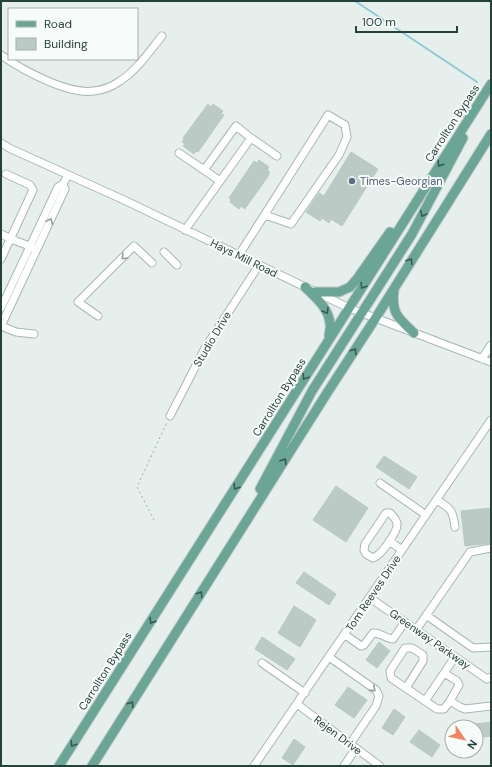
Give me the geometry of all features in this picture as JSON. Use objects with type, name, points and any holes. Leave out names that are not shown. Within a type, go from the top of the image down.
[{"type":"main road","name":"Carrollton Bypass","points":[[59,766],[491,84]]},
{"type":"main road","points":[[243,526],[312,391],[412,234],[458,147],[478,104]]},
{"type":"main road","points":[[92,766],[491,134]]},
{"type":"main road","points":[[314,292],[339,292],[350,287],[358,279],[389,233],[415,204]]},
{"type":"main road","points":[[305,287],[326,311],[330,318],[328,342]]},
{"type":"main road","points":[[395,287],[393,305],[395,312],[399,319],[414,333]]},
{"type":"street","points":[[1,55],[10,62],[60,86],[77,91],[94,91],[106,88],[120,81],[136,67],[162,36]]},
{"type":"street","points":[[239,255],[264,215],[328,115],[344,125],[347,137],[339,155],[291,224],[264,215]]},
{"type":"street","points":[[204,170],[236,126],[278,156]]},
{"type":"street","points":[[185,230],[251,138]]},
{"type":"street","name":"Hays Mill Road","points":[[1,144],[124,200],[348,308],[491,362]]},
{"type":"street","points":[[179,153],[220,181]]},
{"type":"street","points":[[1,259],[33,190],[30,184],[6,174]]},
{"type":"street","points":[[34,334],[16,332],[1,326],[58,187],[63,184],[68,175]]},
{"type":"street","points":[[1,234],[33,248]]},
{"type":"street","points":[[98,316],[78,302],[134,246],[152,263]]},
{"type":"street","points":[[1,308],[33,248]]},
{"type":"street","points":[[164,252],[177,265]]},
{"type":"street","name":"Studio Drive","points":[[170,416],[205,348],[259,265]]},
{"type":"street","points":[[482,359],[491,345]]},
{"type":"street","name":"Tom Reeves Drive","points":[[254,766],[491,420]]},
{"type":"street","points":[[380,483],[426,515]]},
{"type":"street","points":[[437,500],[450,508],[455,527]]},
{"type":"street","points":[[386,513],[390,513],[394,517],[397,524],[396,529],[389,541],[379,554],[373,558],[366,554],[364,550],[365,544],[386,513]]},
{"type":"street","points":[[389,541],[402,550]]},
{"type":"street","points":[[416,630],[470,552],[491,548]]},
{"type":"street","name":"Greenway Parkway","points":[[370,598],[487,679],[491,677]]},
{"type":"street","points":[[426,616],[472,648],[491,647]]},
{"type":"street","points":[[344,634],[361,646],[364,645],[375,632],[389,639],[393,639],[405,622]]},
{"type":"street","points":[[406,688],[424,661],[423,655],[412,648],[406,648],[390,671],[391,678],[425,701],[437,708],[444,709],[459,685],[457,681],[444,673]]},
{"type":"street","points":[[329,657],[376,690],[379,696],[376,706],[353,746],[344,766]]},
{"type":"street","points":[[425,701],[455,657]]},
{"type":"street","points":[[262,663],[305,692]]},
{"type":"street","points":[[450,701],[460,707],[465,708],[491,706]]},
{"type":"street","name":"Rejen Drive","points":[[297,704],[380,766]]},
{"type":"path","points":[[154,520],[138,487],[170,416]]},
{"type":"building","points":[[208,104],[211,107],[213,104],[223,111],[221,114],[224,115],[198,152],[196,151],[194,154],[183,146],[185,144],[182,142],[184,139],[183,138]]},
{"type":"building","name":"Times-Georgian","points":[[351,152],[378,169],[342,226],[331,219],[329,223],[322,218],[320,221],[306,212],[319,193],[324,196]]},
{"type":"building","points":[[259,160],[269,167],[267,170],[270,172],[269,175],[245,209],[241,206],[239,209],[230,202],[231,199],[229,198],[254,161],[257,163]]},
{"type":"building","points":[[384,456],[417,477],[409,489],[376,467]]},
{"type":"building","points":[[336,486],[368,508],[346,542],[313,520]]},
{"type":"building","points":[[491,508],[491,543],[465,546],[461,511]]},
{"type":"building","points":[[304,572],[336,594],[329,605],[296,583]]},
{"type":"building","points":[[294,606],[316,620],[300,647],[278,633]]},
{"type":"building","points":[[262,637],[295,659],[287,670],[255,649]]},
{"type":"building","points":[[379,642],[390,651],[377,668],[366,660]]},
{"type":"building","points":[[348,687],[367,700],[354,718],[335,705]]},
{"type":"building","points":[[394,709],[405,717],[393,735],[382,728]]},
{"type":"building","points":[[491,722],[491,736],[484,737],[484,723]]},
{"type":"building","points":[[419,730],[440,745],[432,757],[410,742]]},
{"type":"building","points":[[294,739],[305,747],[293,765],[282,758]]},
{"type":"waterway","points":[[355,1],[477,82]]},
{"type":"place","name":"Times-Georgian","points":[[352,181]]}]
